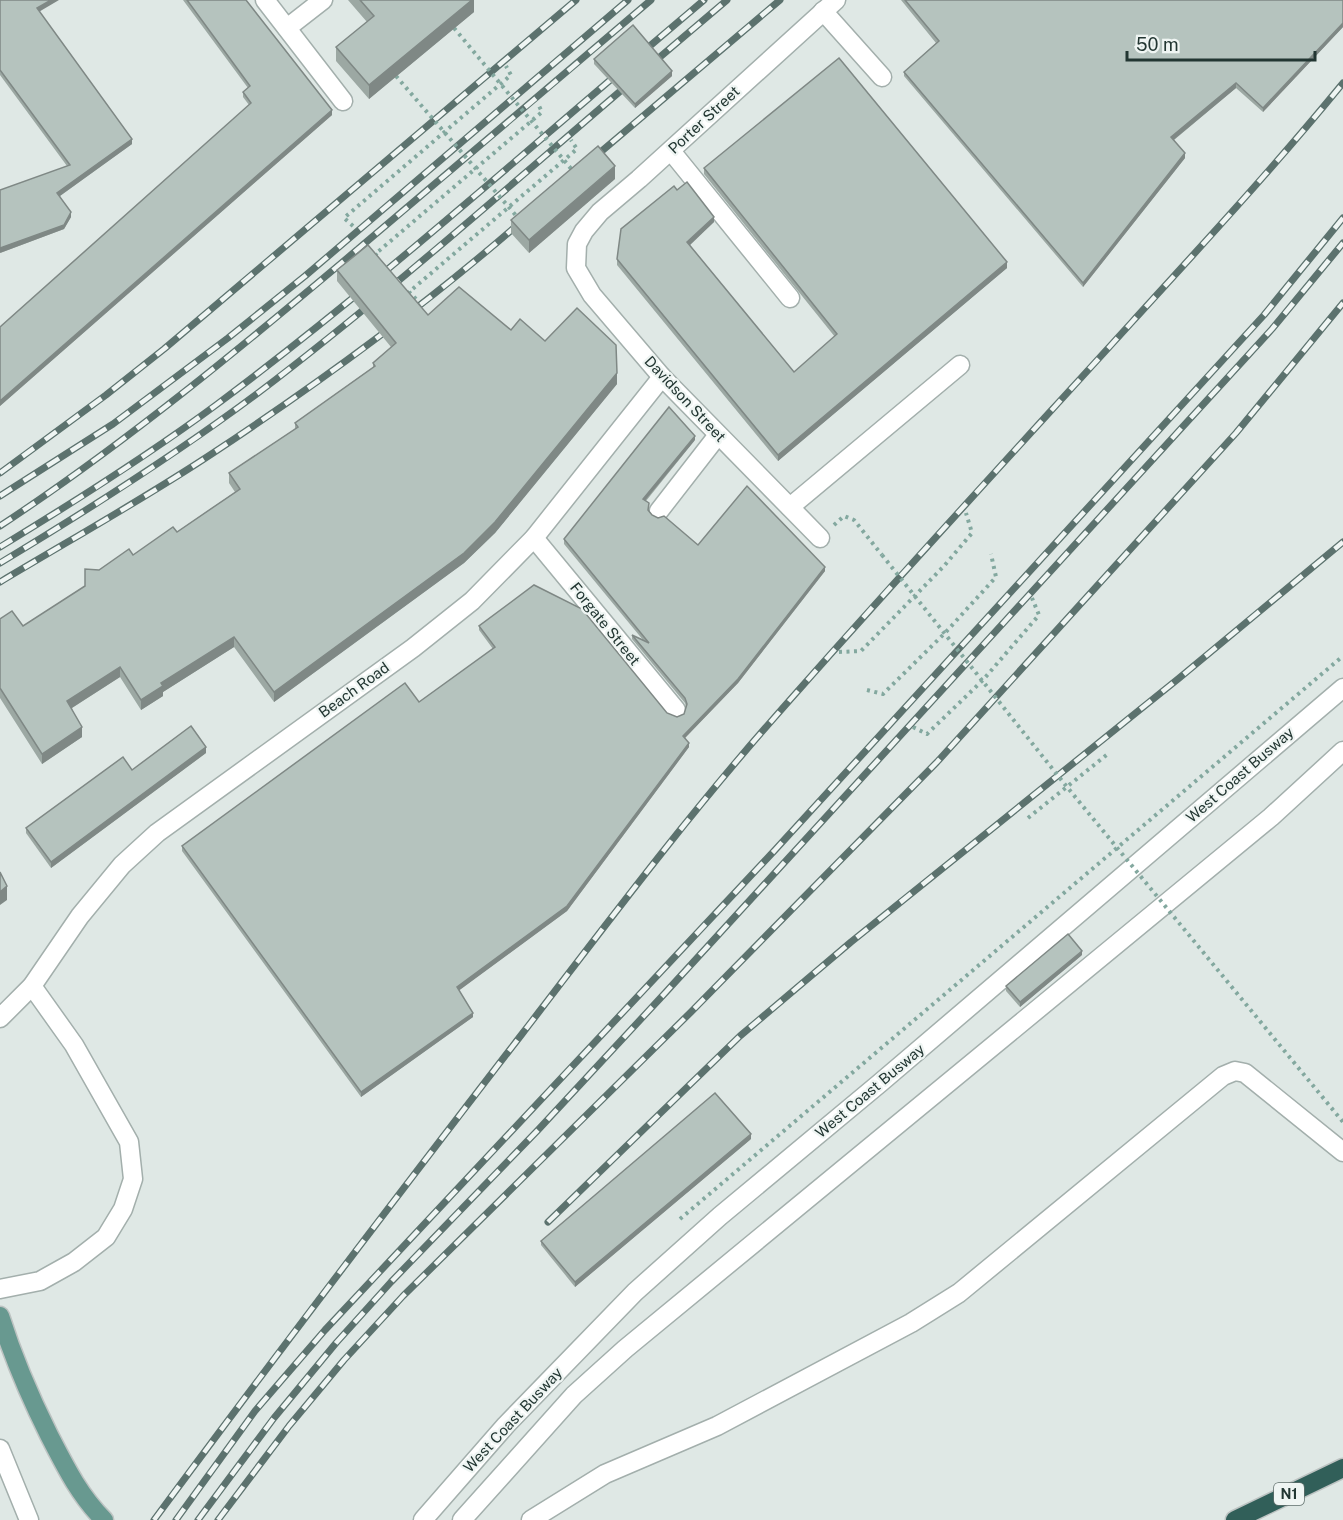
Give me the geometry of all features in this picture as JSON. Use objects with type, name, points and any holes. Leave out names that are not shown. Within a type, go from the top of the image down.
[{"type":"highway","name":"N1","points":[[1234,1520],[1343,1468]]},
{"type":"main road","points":[[0,1316],[32,1400],[73,1481],[100,1517]]},
{"type":"street","points":[[265,0],[343,100]]},
{"type":"street","points":[[286,28],[323,0]]},
{"type":"street","points":[[830,5],[882,77]]},
{"type":"street","name":"Porter Street","points":[[578,244],[584,231],[600,212],[671,151],[830,5]]},
{"type":"street","points":[[671,151],[790,298]]},
{"type":"street","name":"Davidson Street","points":[[578,244],[576,268],[592,295],[662,377],[820,538]]},
{"type":"street","points":[[790,507],[960,365]]},
{"type":"street","name":"Beach Road","points":[[0,1018],[32,986],[80,916],[122,866],[157,833],[472,601],[534,538],[662,377]]},
{"type":"street","points":[[658,511],[718,435]]},
{"type":"street","name":"Forgate Street","points":[[534,538],[676,710]]},
{"type":"street","name":"West Coast Busway","points":[[423,1520],[506,1425],[635,1292],[720,1216],[880,1083],[1343,688]]},
{"type":"street","name":"West Coast Busway","points":[[462,1520],[574,1395],[625,1349],[1262,824],[1343,751]]},
{"type":"street","points":[[0,1289],[40,1281],[74,1262],[106,1237],[123,1209],[133,1179],[129,1142],[74,1045],[32,986]]},
{"type":"street","points":[[531,1520],[605,1474],[717,1426],[910,1323],[959,1293],[1224,1076],[1235,1071],[1245,1073],[1343,1152]]},
{"type":"street","points":[[0,1449],[29,1520]]},
{"type":"path","points":[[448,21],[574,172]]},
{"type":"path","points":[[353,225],[344,218],[511,75],[506,66]]},
{"type":"path","points":[[389,67],[524,225]]},
{"type":"path","points":[[379,259],[375,254],[542,112],[537,104]]},
{"type":"path","points":[[416,300],[409,292],[577,149],[571,140]]},
{"type":"path","points":[[839,652],[861,651],[915,596],[972,533],[966,513]]},
{"type":"path","points":[[854,520],[1067,787],[1343,1122]]},
{"type":"path","points":[[867,690],[883,694],[945,633],[996,577],[991,554]]},
{"type":"path","points":[[913,727],[927,734],[983,680],[1039,615],[1032,598]]},
{"type":"path","points":[[1028,819],[1109,753]]},
{"type":"path","points":[[1152,890],[1161,883]]},
{"type":"building","points":[[0,0],[51,0],[37,8],[132,139],[57,193],[71,212],[64,225],[0,248],[0,190],[70,165],[0,70]]},
{"type":"building","points":[[187,0],[246,0],[332,110],[0,401],[0,327],[251,103],[243,92],[250,86]]},
{"type":"building","points":[[360,0],[472,0],[369,85],[336,47],[374,16]]},
{"type":"building","points":[[905,0],[1343,0],[1343,23],[1263,108],[1236,83],[1171,137],[1185,153],[1083,283],[904,72],[939,41]]},
{"type":"building","points":[[633,25],[672,71],[635,104],[594,59]]},
{"type":"building","points":[[839,58],[1007,262],[778,455],[617,259],[621,229],[674,186],[677,190],[687,182],[714,217],[687,242],[794,372],[837,334],[704,168]]},
{"type":"building","points":[[598,146],[615,166],[529,240],[511,220]]},
{"type":"building","points":[[368,245],[428,315],[459,287],[511,330],[520,319],[545,341],[577,308],[616,345],[617,373],[495,522],[464,553],[274,692],[234,637],[161,683],[163,686],[141,700],[120,667],[67,701],[82,727],[42,754],[0,688],[0,619],[12,611],[23,626],[85,586],[85,569],[99,570],[129,549],[133,555],[173,527],[177,532],[240,489],[229,473],[298,427],[295,423],[375,366],[373,363],[396,343],[337,270]]},
{"type":"building","points":[[669,407],[695,436],[643,499],[649,503],[648,510],[652,515],[658,518],[664,516],[698,545],[747,486],[825,567],[738,679],[683,736],[689,743],[567,906],[457,987],[473,1013],[361,1092],[182,846],[405,683],[419,702],[495,647],[479,626],[534,585],[582,609],[667,713],[677,717],[684,714],[687,704],[685,698],[632,635],[649,643],[564,539]]},
{"type":"building","points":[[191,726],[206,747],[51,862],[26,828],[123,757],[132,770]]},
{"type":"building","points":[[0,872],[7,886],[0,892]]},
{"type":"building","points":[[1068,934],[1082,951],[1020,1002],[1006,986]]},
{"type":"building","points":[[715,1093],[751,1134],[575,1282],[541,1241]]},
{"type":"railway","points":[[0,473],[164,349],[576,0]]},
{"type":"railway","points":[[0,496],[113,424],[228,338],[305,276],[628,0]]},
{"type":"railway","points":[[0,526],[93,461],[227,357],[651,0]]},
{"type":"railway","points":[[638,56],[704,0]]},
{"type":"railway","points":[[647,68],[727,0]]},
{"type":"railway","points":[[590,161],[780,0]]},
{"type":"railway","points":[[0,547],[83,496],[216,405],[422,241],[622,70]]},
{"type":"railway","points":[[0,563],[131,481],[258,393],[400,279],[631,82]]},
{"type":"railway","points":[[154,1520],[429,1155],[612,917],[735,763],[1239,204],[1343,83]]},
{"type":"railway","points":[[176,1520],[255,1411],[325,1330],[775,850],[1264,315],[1343,218]]},
{"type":"railway","points":[[0,582],[158,488],[291,400],[410,313],[523,220]]},
{"type":"railway","points":[[198,1520],[274,1418],[336,1343],[666,992],[1272,329],[1343,243]]},
{"type":"railway","points":[[218,1520],[289,1426],[344,1360],[403,1296],[691,1012],[937,762],[1236,433],[1343,303]]},
{"type":"railway","points":[[548,1222],[740,1036],[851,942],[1178,679],[1343,542]]}]
